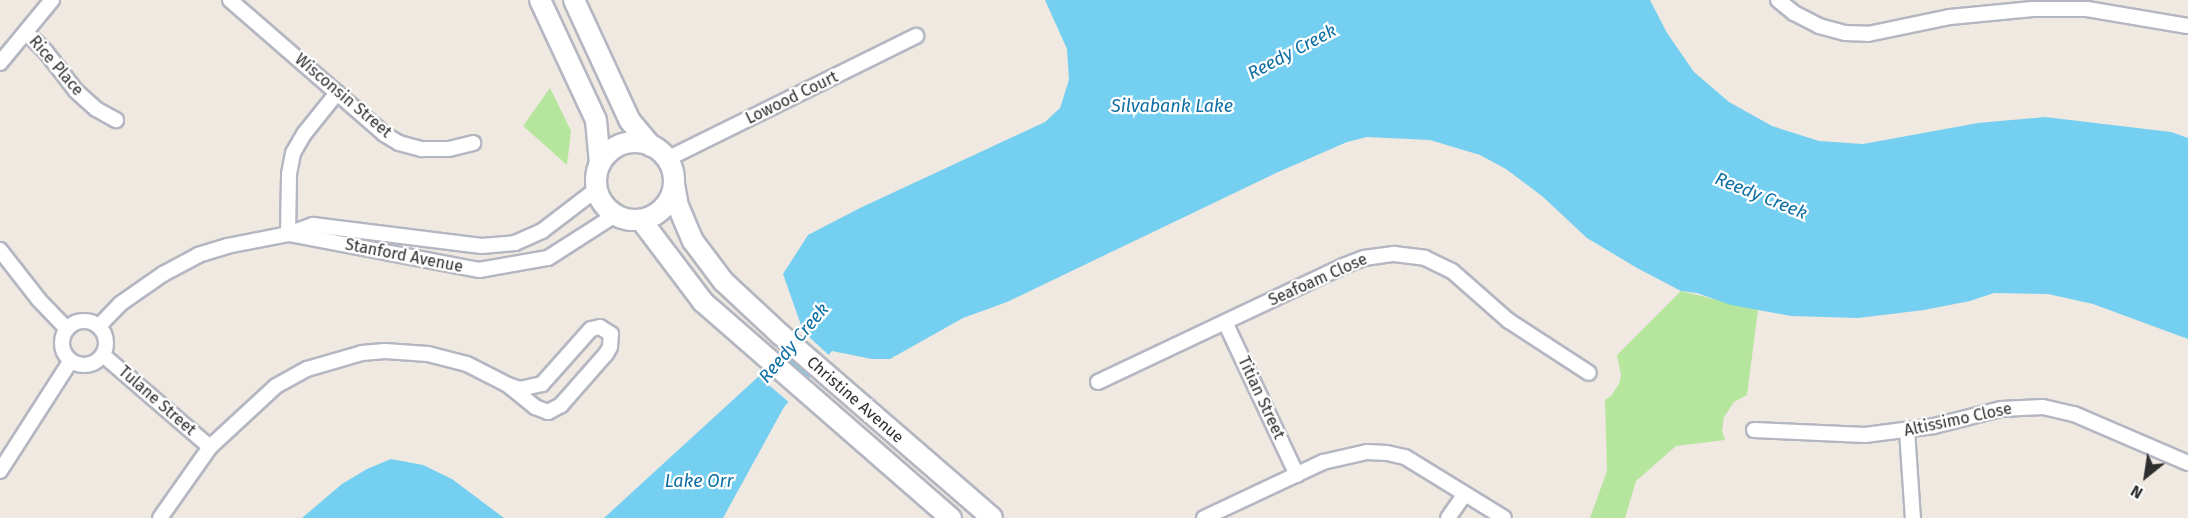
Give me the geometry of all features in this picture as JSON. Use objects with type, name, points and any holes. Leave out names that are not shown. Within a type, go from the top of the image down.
[{"type":"main road","points":[[540,0],[596,120],[600,164],[597,189],[600,200],[615,215],[627,220],[641,220],[653,216],[664,208],[671,197],[674,184],[667,159],[651,146],[630,121],[574,0]]},
{"type":"main road","points":[[600,164],[612,150],[624,144],[638,142],[651,146]]},
{"type":"main road","name":"Christine Avenue","points":[[674,184],[678,206],[693,241],[723,281],[825,374],[992,518]]},
{"type":"main road","name":"Christine Avenue","points":[[641,220],[703,302],[763,357],[951,518]]},
{"type":"street","points":[[0,63],[52,0]]},
{"type":"street","name":"Wisconsin Street","points":[[230,0],[337,93],[399,143],[431,149],[449,149],[473,143]]},
{"type":"street","points":[[1778,0],[1794,13],[1819,26],[1845,33],[1868,34],[1950,17],[2033,9],[2087,9],[2188,26]]},
{"type":"street","name":"Rice Place","points":[[26,32],[46,52],[76,91],[96,108],[116,120]]},
{"type":"street","name":"Lowood Court","points":[[667,159],[916,36]]},
{"type":"street","points":[[288,234],[289,174],[293,153],[304,134],[337,93]]},
{"type":"street","name":"Stanford Avenue","points":[[99,326],[139,290],[198,255],[227,246],[288,234],[313,225],[482,246],[515,243],[542,231],[597,189]]},
{"type":"street","name":"Stanford Avenue","points":[[288,234],[480,270],[548,258],[615,215]]},
{"type":"street","points":[[0,250],[39,300],[66,328]]},
{"type":"street","name":"Seafoam Close","points":[[1098,382],[1364,258],[1394,254],[1425,258],[1452,271],[1509,321],[1589,373]]},
{"type":"street","points":[[87,320],[99,326],[105,335],[107,345],[104,355],[95,363],[83,366],[70,362],[63,353],[61,340],[66,328],[77,321],[87,320]]},
{"type":"street","name":"Titian Street","points":[[1225,322],[1297,475]]},
{"type":"street","points":[[160,518],[210,447],[251,406],[276,386],[307,369],[362,353],[385,351],[428,354],[467,364],[511,387],[542,411],[555,410],[606,354],[610,348],[611,334],[600,327],[591,329],[542,384],[520,389],[511,387]]},
{"type":"street","name":"Tulane Street","points":[[104,355],[210,447]]},
{"type":"street","points":[[0,471],[70,362]]},
{"type":"street","name":"Altissimo Close","points":[[1754,430],[1838,435],[1907,431],[2001,410],[2043,406],[2074,414],[2188,463]]},
{"type":"street","points":[[1907,431],[1913,518]]},
{"type":"street","points":[[1204,518],[1346,455],[1388,453],[1405,457],[1428,469],[1504,518]]},
{"type":"street","points":[[1448,518],[1464,494]]},
{"type":"green space","points":[[550,88],[571,131],[567,165],[523,126]]},
{"type":"green space","points":[[1681,291],[1758,310],[1747,395],[1734,402],[1724,417],[1722,431],[1725,440],[1676,446],[1636,481],[1625,518],[1590,518],[1607,471],[1605,400],[1611,396],[1619,384],[1621,375],[1617,355]]},
{"type":"water","name":"Silvabank Lake","points":[[1045,0],[1650,0],[1667,33],[1694,72],[1729,102],[1772,126],[1819,141],[1863,144],[1978,123],[2045,117],[2171,132],[2188,138],[2188,339],[2093,304],[2048,294],[1994,293],[1970,301],[1924,310],[1858,318],[1791,316],[1731,305],[1697,293],[1681,291],[1637,268],[1587,238],[1542,196],[1506,169],[1480,155],[1430,140],[1367,137],[1347,142],[1276,173],[1007,302],[963,318],[890,359],[872,359],[832,351],[784,407],[723,518],[604,518],[782,355],[801,325],[783,274],[808,235],[860,208],[1045,122],[1060,108],[1069,80],[1067,49]]},
{"type":"water","points":[[391,459],[423,465],[452,479],[504,518],[302,518],[342,484],[367,469]]},
{"type":"pier","points":[[797,326],[831,357],[814,377],[782,350]]},
{"type":"pier","points":[[776,356],[808,383],[791,404],[756,374]]},
{"type":"water label","name":"Reedy Creek","points":[[1292,52]]},
{"type":"water label","name":"Reedy Creek","points":[[1761,196]]},
{"type":"water label","name":"Reedy Creek","points":[[794,343]]},
{"type":"water label","name":"Lake Orr","points":[[699,481]]}]
